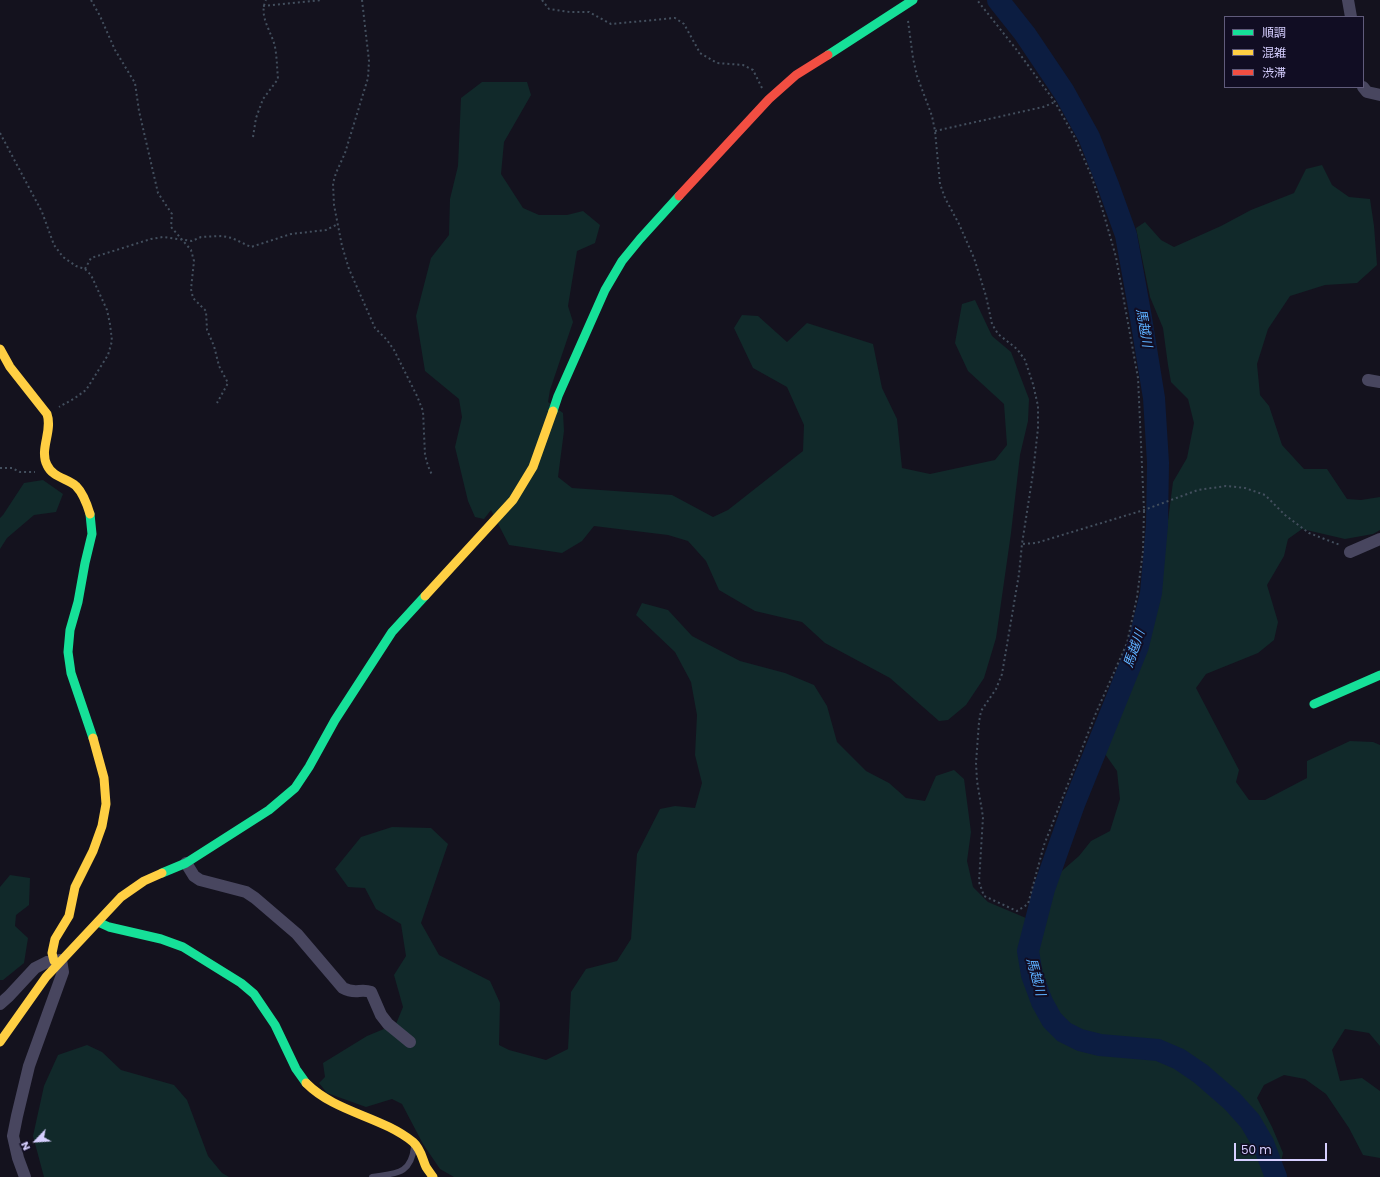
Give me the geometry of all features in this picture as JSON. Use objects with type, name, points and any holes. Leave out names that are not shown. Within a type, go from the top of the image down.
[{"type":"street","points":[[0,1042],[57,961],[98,922],[121,897],[144,881],[186,863],[270,810],[295,788],[309,767],[335,720],[392,632],[513,500],[533,467],[558,396],[606,290],[622,261],[640,239],[769,99],[796,75],[913,0]]},
{"type":"street","points":[[1348,0],[1351,16]]},
{"type":"street","points":[[1364,88],[1367,92],[1380,95]]},
{"type":"street","points":[[0,349],[10,367],[47,414],[49,420],[44,457],[47,466],[53,474],[77,487],[87,503],[91,518],[92,534],[78,602],[70,630],[68,652],[71,673],[92,734],[104,778],[106,804],[102,826],[94,851],[75,886],[69,916],[55,939],[52,953],[63,972],[29,1066],[14,1136],[18,1158],[25,1177]]},
{"type":"street","points":[[1350,552],[1380,539]]},
{"type":"street","points":[[1314,704],[1380,675]]},
{"type":"street","points":[[186,863],[194,876],[200,880],[246,892],[255,898],[297,934],[343,988],[350,992],[366,990],[371,992],[388,1024],[410,1042]]},
{"type":"street","points":[[98,922],[109,927],[162,938],[183,947],[241,983],[254,994],[266,1011],[275,1025],[296,1069],[304,1081],[315,1092],[329,1101],[396,1132],[414,1143],[419,1149],[426,1167],[432,1177]]},
{"type":"street","points":[[0,1004],[35,968],[47,962],[57,961]]},
{"type":"lane","points":[[372,1177],[399,1172],[407,1168],[413,1155],[414,1143]]},
{"type":"path","points":[[92,0],[115,50],[135,83],[138,110],[158,193],[172,214],[171,227],[191,250],[194,261],[191,289],[193,298],[206,311],[207,330],[214,346],[219,366],[228,382],[217,403]]},
{"type":"path","points":[[253,137],[256,118],[262,99],[278,79],[275,46],[267,28],[263,6],[266,0]]},
{"type":"path","points":[[263,6],[322,0]]},
{"type":"path","points":[[362,0],[369,62],[368,78],[352,132],[333,183],[338,224],[349,269],[369,315],[375,328],[388,340],[394,350],[423,411],[425,455],[432,475]]},
{"type":"path","points":[[542,0],[549,9],[570,12],[589,12],[611,24],[675,18],[684,24],[700,53],[717,63],[742,65],[753,70],[769,99]]},
{"type":"path","points":[[902,7],[907,13],[917,76],[932,116],[935,131],[940,184],[945,198],[959,224],[974,258],[986,296],[992,324],[998,334],[1017,349],[1025,360],[1038,406],[1038,428],[1034,466],[1019,574],[1002,674],[996,689],[981,712],[976,763],[977,781],[983,817],[980,882],[984,896],[1017,911],[1028,904],[1044,845],[1096,713],[1127,643],[1137,597],[1143,551],[1144,510],[1138,378],[1116,257],[1102,208],[1075,138],[1055,102],[1016,49],[977,0]]},
{"type":"path","points":[[935,131],[1043,107],[1055,102]]},
{"type":"path","points":[[0,133],[42,212],[54,245],[63,257],[76,266],[85,269],[91,275],[107,310],[112,341],[108,355],[86,390],[47,414]]},
{"type":"path","points":[[85,269],[91,258],[151,239],[164,237],[192,241],[201,238],[222,236],[251,247],[291,234],[326,230],[338,224]]},
{"type":"path","points":[[0,468],[12,468],[20,472],[35,472],[47,466]]},
{"type":"path","points":[[1022,544],[1036,543],[1144,510],[1198,490],[1226,486],[1245,488],[1265,495],[1285,515],[1309,533],[1344,546],[1350,552]]},
{"type":"green space","points":[[482,82],[527,82],[531,95],[504,142],[501,174],[523,208],[539,215],[567,215],[583,211],[600,225],[595,243],[577,251],[568,306],[573,322],[550,390],[548,402],[563,413],[564,431],[558,477],[572,488],[672,495],[713,517],[728,510],[803,451],[804,425],[787,387],[753,368],[734,328],[742,315],[758,316],[787,342],[807,323],[873,344],[882,388],[897,419],[902,468],[930,474],[995,460],[1007,445],[1004,404],[968,371],[955,343],[962,304],[975,300],[992,336],[1011,352],[1029,399],[1028,421],[1020,455],[1011,533],[996,638],[984,678],[966,705],[948,720],[939,721],[890,678],[825,643],[802,622],[755,611],[719,590],[706,561],[688,541],[668,535],[594,526],[582,541],[562,553],[509,545],[491,510],[484,519],[475,517],[468,501],[455,447],[462,417],[459,399],[425,371],[416,316],[431,258],[449,235],[450,199],[458,166],[461,98]]},
{"type":"green space","points":[[1322,165],[1332,185],[1349,197],[1370,199],[1377,265],[1357,283],[1325,285],[1290,296],[1268,329],[1257,364],[1260,395],[1269,406],[1282,445],[1304,469],[1327,469],[1347,499],[1361,500],[1380,497],[1380,530],[1373,534],[1345,539],[1302,529],[1288,539],[1284,556],[1267,585],[1278,622],[1274,640],[1258,653],[1206,674],[1196,688],[1239,770],[1236,782],[1249,800],[1265,800],[1307,778],[1307,761],[1350,741],[1373,742],[1380,745],[1380,1046],[1369,1033],[1345,1029],[1332,1050],[1340,1081],[1362,1078],[1380,1091],[1380,1158],[1363,1155],[1349,1128],[1326,1094],[1305,1079],[1284,1075],[1264,1085],[1257,1098],[1283,1153],[1281,1162],[1266,1177],[454,1177],[440,1169],[423,1144],[402,1104],[392,1099],[366,1107],[327,1093],[319,1083],[325,1077],[323,1063],[367,1036],[396,1024],[403,1007],[394,975],[406,956],[401,924],[376,909],[365,888],[348,887],[335,869],[361,837],[392,827],[431,828],[448,844],[421,923],[439,955],[490,981],[500,1003],[499,1045],[509,1050],[546,1060],[568,1049],[571,992],[586,969],[617,961],[631,939],[637,854],[660,809],[675,806],[695,808],[702,783],[695,755],[697,715],[691,682],[675,652],[636,615],[642,603],[668,610],[692,636],[740,661],[785,673],[814,685],[827,706],[837,742],[866,771],[889,783],[906,798],[925,801],[936,776],[954,770],[964,779],[971,832],[967,861],[973,887],[988,902],[1033,921],[1043,910],[1056,876],[1079,856],[1091,841],[1110,831],[1120,799],[1117,771],[1105,754],[1111,726],[1139,664],[1153,625],[1173,482],[1187,458],[1194,423],[1188,399],[1171,382],[1163,328],[1150,297],[1136,228],[1145,222],[1161,240],[1174,247],[1221,226],[1251,210],[1294,193],[1306,169]]},
{"type":"green space","points":[[43,480],[63,494],[56,512],[34,515],[7,538],[0,549],[0,518],[24,483]]},
{"type":"green space","points":[[10,875],[30,878],[29,905],[16,915],[15,926],[28,938],[24,963],[3,980],[0,980],[0,887]]},
{"type":"green space","points":[[87,1045],[102,1052],[121,1070],[174,1085],[187,1100],[208,1156],[222,1173],[229,1177],[44,1177],[33,1136],[44,1086],[58,1055]]},
{"type":"waterway","name":"馬越川","points":[[998,0],[1025,34],[1064,92],[1089,137],[1126,235],[1154,398],[1158,463],[1157,525],[1151,593],[1138,646],[1074,804],[1044,889],[1028,951],[1032,975],[1042,1002],[1052,1020],[1064,1032],[1080,1040],[1100,1045],[1158,1050],[1179,1059],[1201,1074],[1232,1101],[1250,1121],[1263,1143],[1276,1177]]},
{"type":"traffic: fast","points":[[828,55],[913,0]]},
{"type":"traffic: fast","points":[[553,411],[558,396],[605,290],[622,261],[679,196]]},
{"type":"traffic: fast","points":[[90,514],[92,534],[78,602],[70,630],[68,652],[71,673],[93,738]]},
{"type":"traffic: fast","points":[[162,873],[186,863],[269,810],[295,788],[309,767],[335,720],[392,632],[425,596]]},
{"type":"traffic: fast","points":[[1314,704],[1380,675]]},
{"type":"traffic: fast","points":[[98,922],[109,927],[161,939],[183,947],[241,983],[254,994],[275,1025],[296,1069],[306,1083]]},
{"type":"traffic: slow","points":[[0,349],[10,367],[47,414],[48,427],[44,453],[47,465],[53,473],[76,486],[81,492],[90,514]]},
{"type":"traffic: slow","points":[[425,596],[513,500],[533,467],[553,411]]},
{"type":"traffic: slow","points":[[54,961],[52,953],[55,939],[69,916],[75,887],[93,851],[102,826],[106,804],[104,778],[93,738]]},
{"type":"traffic: slow","points":[[0,1042],[46,977],[121,897],[144,881],[162,873]]},
{"type":"traffic: slow","points":[[306,1083],[331,1101],[387,1126],[413,1142],[420,1151],[426,1167],[433,1177]]},
{"type":"traffic: jam","points":[[679,196],[769,99],[796,75],[828,55]]}]
